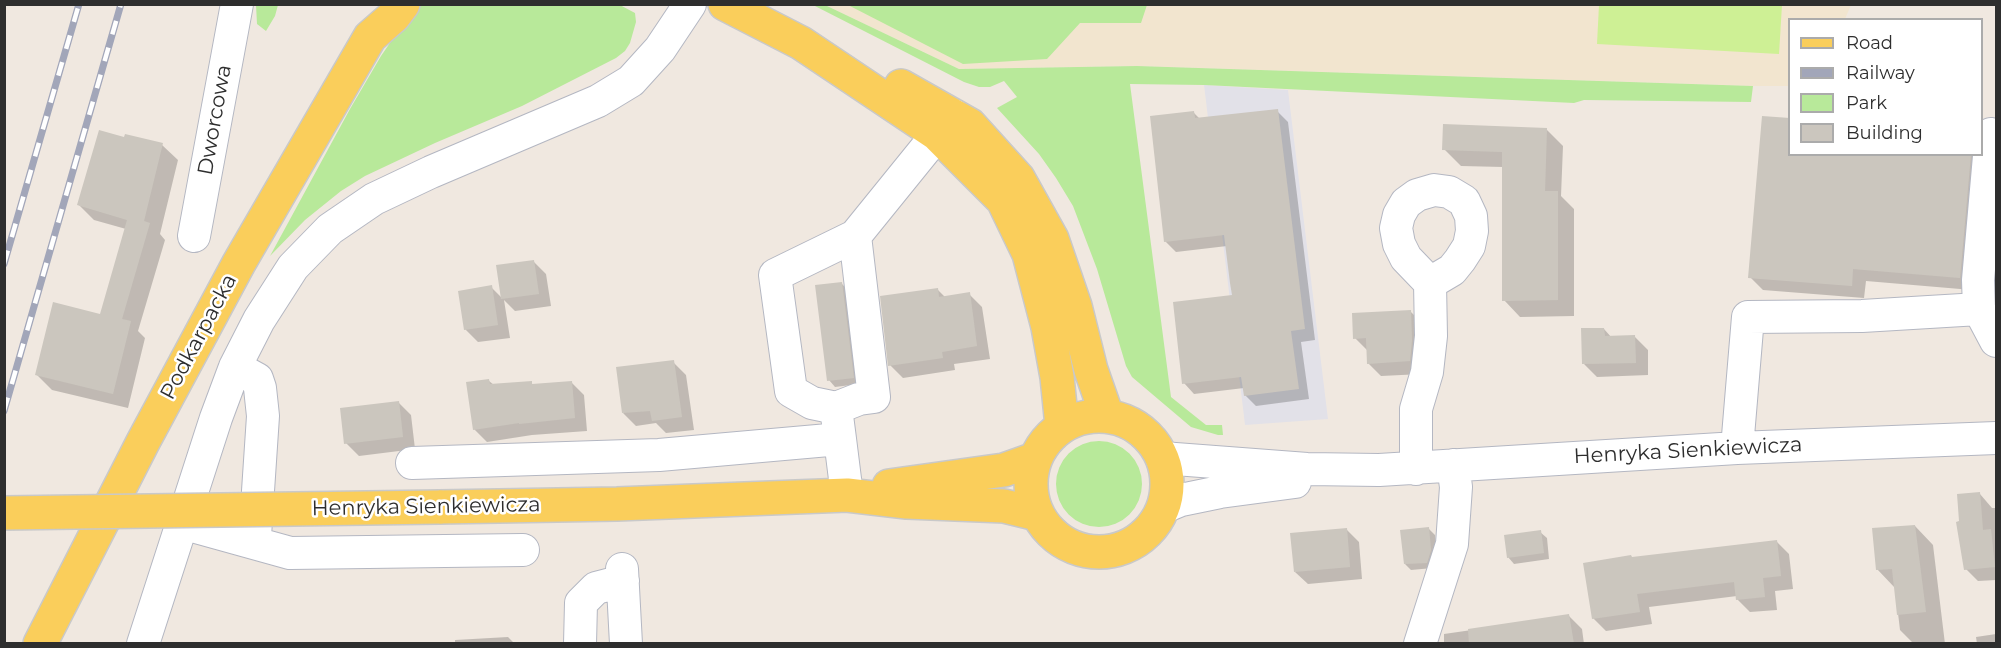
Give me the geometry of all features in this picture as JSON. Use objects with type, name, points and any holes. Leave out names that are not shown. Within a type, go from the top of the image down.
[{"type":"main road","name":"Podkarpacka","points":[[370,37],[374,4]]},
{"type":"main road","name":"Podkarpacka","points":[[40,644],[143,442],[239,263],[370,37],[394,16],[403,4]]},
{"type":"main road","points":[[724,4],[801,44],[945,125],[1003,200],[1029,254],[1054,357],[1062,426]]},
{"type":"main road","points":[[945,125],[970,125],[1018,178],[1052,239],[1075,306],[1091,370],[1107,416]]},
{"type":"main road","points":[[1107,416],[1124,420],[1140,429],[1153,442],[1162,458],[1167,474],[1167,491],[1164,507],[1153,527],[1136,542],[1114,551],[1091,552],[1069,546],[1050,533],[1037,514],[1031,496],[1030,477],[1035,459],[1046,441],[1062,426],[1083,417],[1107,416]]},
{"type":"main road","name":"Henryka Sienkiewicza","points":[[847,495],[904,483],[1004,470],[1035,459]]},
{"type":"main road","name":"Henryka Sienkiewicza","points":[[4,513],[617,504],[847,495],[907,502],[995,506],[1037,514]]},
{"type":"street","name":"Dworcowa","points":[[194,236],[237,4]]},
{"type":"street","points":[[143,644],[235,367],[259,320],[293,267],[330,230],[374,199],[431,172],[598,101],[631,81],[660,49],[690,4]]},
{"type":"street","points":[[855,236],[874,397],[860,399],[836,408],[812,403],[791,391],[775,275],[855,236],[945,125]]},
{"type":"street","points":[[1991,134],[1978,280],[1979,309],[1996,341]]},
{"type":"street","points":[[1416,469],[1416,409],[1427,372],[1431,336],[1430,283]]},
{"type":"street","points":[[1738,440],[1749,317],[1862,316],[1979,309]]},
{"type":"street","points":[[235,367],[257,379],[260,388],[263,426],[255,543]]},
{"type":"street","points":[[836,408],[847,495]]},
{"type":"street","name":"Henryka Sienkiewicza","points":[[1162,458],[1307,469],[1379,470],[1416,469],[1738,440],[1996,438]]},
{"type":"street","points":[[412,464],[659,455],[840,439]]},
{"type":"street","points":[[1420,644],[1452,544],[1456,487],[1453,465]]},
{"type":"street","name":"Henryka Sienkiewicza","points":[[1164,507],[1181,500],[1220,492],[1379,470]]},
{"type":"street","points":[[182,523],[290,553],[523,550]]},
{"type":"street","points":[[580,644],[581,603],[596,588],[622,575],[626,644]]},
{"type":"shaded area","points":[[825,5],[1851,5],[1845,18],[1788,18],[1788,86],[1137,66],[959,69]]},
{"type":"shaded area","points":[[1204,85],[1288,90],[1328,419],[1245,425]]},
{"type":"green space","points":[[618,4],[635,13],[636,22],[630,43],[625,51],[616,58],[522,106],[365,176],[341,191],[305,220],[270,256],[350,109],[381,56],[416,5]]},
{"type":"green space","points":[[256,5],[278,5],[275,16],[266,31],[257,24]]},
{"type":"green space","points":[[813,5],[825,5],[959,69],[1137,66],[1753,86],[1751,102],[1584,100],[1574,103],[1204,85],[1130,84],[1171,397],[1206,425],[1222,425],[1223,435],[1218,435],[1191,427],[1132,377],[1126,366],[1097,269],[1073,206],[1039,154],[997,108],[1017,97],[1004,81],[990,87],[979,87],[964,82]]},
{"type":"green space","points":[[848,5],[1147,5],[1141,23],[1080,23],[1047,59],[963,64]]},
{"type":"green space","points":[[1599,5],[1782,5],[1779,54],[1597,44]]},
{"type":"green space","points":[[1099,441],[1123,448],[1135,460],[1142,484],[1135,508],[1123,520],[1099,527],[1075,520],[1063,508],[1056,484],[1063,460],[1075,448]]},
{"type":"building","points":[[1278,109],[1305,329],[1291,331],[1299,389],[1244,396],[1241,377],[1182,384],[1173,302],[1232,295],[1224,235],[1164,242],[1150,116],[1194,111],[1195,118]]},
{"type":"building","points":[[1762,116],[1788,118],[1788,156],[1971,156],[1960,278],[1853,269],[1852,286],[1748,278]]},
{"type":"building","points":[[1443,124],[1547,128],[1545,191],[1558,191],[1558,300],[1502,301],[1502,152],[1442,150]]},
{"type":"building","points":[[99,130],[124,137],[125,134],[163,143],[144,221],[150,223],[122,319],[131,321],[113,394],[35,375],[53,302],[100,314],[127,220],[77,205]]},
{"type":"building","points":[[534,260],[539,294],[501,299],[496,265]]},
{"type":"building","points":[[842,282],[854,378],[827,381],[815,285]]},
{"type":"building","points":[[492,285],[498,325],[464,330],[458,291]]},
{"type":"building","points":[[938,288],[939,297],[970,292],[977,346],[942,352],[943,358],[888,366],[880,296]]},
{"type":"building","points":[[1411,310],[1410,361],[1367,364],[1366,338],[1353,339],[1352,313]]},
{"type":"building","points":[[1581,328],[1604,328],[1605,336],[1635,335],[1636,363],[1582,364]]},
{"type":"building","points":[[674,360],[682,417],[652,421],[650,411],[622,413],[616,367]]},
{"type":"building","points":[[489,379],[490,384],[572,381],[575,418],[473,430],[466,382]]},
{"type":"building","points":[[399,401],[403,437],[344,444],[340,408]]},
{"type":"building","points":[[1980,492],[1983,530],[1991,529],[1995,567],[1964,570],[1956,522],[1959,521],[1957,494]]},
{"type":"building","points":[[1915,525],[1926,612],[1897,615],[1892,569],[1876,570],[1872,528]]},
{"type":"building","points":[[1429,527],[1431,550],[1427,563],[1404,564],[1400,530]]},
{"type":"building","points":[[1347,528],[1350,567],[1294,572],[1290,533]]},
{"type":"building","points":[[1541,530],[1544,553],[1507,558],[1504,535]]},
{"type":"building","points":[[1777,540],[1781,576],[1763,578],[1765,597],[1736,600],[1734,582],[1637,594],[1640,612],[1592,619],[1583,563],[1631,555],[1632,557]]},
{"type":"building","points":[[1569,614],[1574,644],[1469,644],[1468,629]]},
{"type":"railway","points":[[4,264],[79,4]]},
{"type":"railway","points":[[4,411],[121,4]]}]
